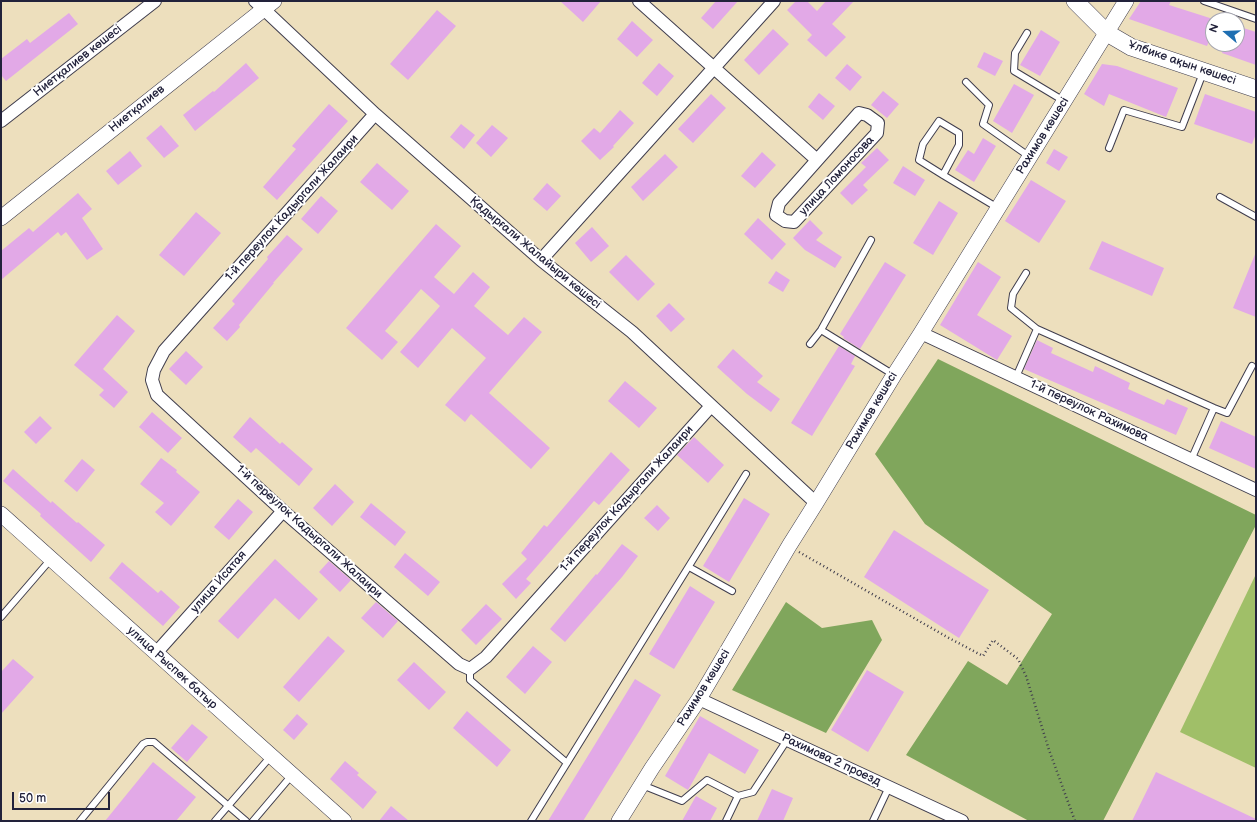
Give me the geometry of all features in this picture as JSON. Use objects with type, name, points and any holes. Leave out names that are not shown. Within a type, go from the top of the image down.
[{"type":"main road","name":"Ұлбике ақын көшесі","points":[[1074,1],[1107,33],[1131,47],[1256,89]]},
{"type":"street","name":"Ниетқалиев көшесі","points":[[1,121],[155,1]]},
{"type":"street","points":[[639,1],[817,160]]},
{"type":"street","points":[[541,260],[774,1]]},
{"type":"street","name":"Рахимов көшесі","points":[[619,821],[699,699],[789,546],[1126,1]]},
{"type":"street","name":"Қадырғали Жалайыри көшесі","points":[[264,4],[375,114],[541,260],[632,332],[816,503]]},
{"type":"street","name":"Ниетқалиев","points":[[1,218],[264,4]]},
{"type":"street","name":"улица Ломоносова","points":[[859,113],[868,115],[878,123],[877,133],[794,222],[785,221],[776,215],[779,203],[817,160],[859,113]]},
{"type":"street","name":"1-й переулок Кадыргали Жалаири","points":[[375,114],[164,351],[154,370],[152,380],[157,395],[283,511],[459,664],[470,669],[486,657],[711,406]]},
{"type":"street","name":"1-й переулок Рахимова","points":[[921,333],[1256,490]]},
{"type":"street","name":"улица Исатая","points":[[156,654],[283,511]]},
{"type":"street","name":"улица Рыспек батыр","points":[[1,514],[344,821]]},
{"type":"street","name":"Рахимова 2 проезд","points":[[699,699],[962,821]]},
{"type":"lane","points":[[1204,1],[1256,19]]},
{"type":"lane","points":[[1027,33],[1015,53],[1014,70],[1064,101]]},
{"type":"lane","points":[[1109,148],[1124,110],[1182,127],[1204,71]]},
{"type":"lane","points":[[966,82],[989,105],[983,124],[1030,157]]},
{"type":"lane","points":[[943,175],[959,145],[959,133],[939,121],[923,144],[919,160],[943,175],[998,208]]},
{"type":"lane","points":[[1220,197],[1256,217]]},
{"type":"lane","points":[[810,344],[821,330],[871,240]]},
{"type":"lane","points":[[1026,272],[1013,294],[1011,308],[1037,329],[1214,408],[1227,413],[1252,366]]},
{"type":"lane","points":[[1016,377],[1037,329]]},
{"type":"lane","points":[[821,330],[894,375]]},
{"type":"lane","points":[[1191,460],[1214,408]]},
{"type":"lane","points":[[531,821],[746,474]]},
{"type":"lane","points":[[1,617],[51,560]]},
{"type":"lane","points":[[689,567],[732,591]]},
{"type":"lane","points":[[470,669],[470,680],[567,763]]},
{"type":"lane","points":[[642,784],[682,801],[707,780],[738,796],[753,792],[786,740]]},
{"type":"lane","points":[[80,821],[143,744],[147,742],[154,742],[246,821]]},
{"type":"lane","points":[[215,821],[271,756]]},
{"type":"lane","points":[[253,821],[292,775]]},
{"type":"lane","points":[[873,821],[889,787]]},
{"type":"lane","points":[[726,821],[738,796]]},
{"type":"path","points":[[789,546],[947,638],[983,656],[993,640],[1018,659],[1026,676],[1049,750],[1075,821]]},
{"type":"green space","points":[[938,359],[1256,515],[1256,525],[1103,821],[1029,821],[906,755],[968,661],[1007,685],[1052,614],[925,524],[875,454]]},
{"type":"green space","points":[[1256,574],[1256,768],[1180,732]]},
{"type":"green space","points":[[786,602],[822,628],[872,620],[882,640],[826,733],[732,690]]},
{"type":"building","points":[[560,1],[601,1],[583,22]]},
{"type":"building","points":[[716,1],[738,1],[713,29],[701,18]]},
{"type":"building","points":[[796,1],[807,1],[817,11],[826,1],[854,1],[832,24],[846,37],[826,57],[807,40],[812,35],[787,10]]},
{"type":"building","points":[[1141,1],[1171,1],[1169,5],[1205,16],[1205,45],[1129,19]]},
{"type":"building","points":[[437,10],[456,26],[408,80],[390,64]]},
{"type":"building","points":[[69,13],[78,24],[6,81],[1,75],[1,59],[27,39],[30,43]]},
{"type":"building","points":[[632,21],[653,40],[637,57],[617,39]]},
{"type":"building","points":[[773,29],[789,44],[759,75],[744,60]]},
{"type":"building","points":[[1245,29],[1256,32],[1256,65],[1222,53],[1245,52]]},
{"type":"building","points":[[1041,30],[1060,42],[1040,76],[1020,65]]},
{"type":"building","points":[[984,52],[1003,61],[995,76],[977,67]]},
{"type":"building","points":[[246,63],[259,78],[195,131],[183,115],[213,91],[214,92]]},
{"type":"building","points":[[659,63],[674,76],[657,96],[642,83]]},
{"type":"building","points":[[847,64],[862,77],[850,91],[835,78]]},
{"type":"building","points":[[1102,64],[1117,66],[1178,88],[1166,117],[1109,94],[1104,106],[1084,94]]},
{"type":"building","points":[[1014,84],[1034,95],[1012,133],[993,121]]},
{"type":"building","points":[[883,91],[899,104],[887,118],[871,105]]},
{"type":"building","points":[[819,93],[835,106],[823,120],[808,107]]},
{"type":"building","points":[[711,94],[726,108],[693,143],[678,129]]},
{"type":"building","points":[[1205,94],[1256,112],[1256,134],[1252,144],[1194,124]]},
{"type":"building","points":[[329,104],[348,121],[277,200],[263,187],[296,149],[292,146]]},
{"type":"building","points":[[620,110],[634,123],[613,146],[614,147],[600,160],[581,141],[594,128],[600,133]]},
{"type":"building","points":[[461,124],[475,135],[464,149],[450,137]]},
{"type":"building","points":[[161,125],[179,146],[164,158],[146,138]]},
{"type":"building","points":[[492,125],[508,138],[491,157],[476,143]]},
{"type":"building","points":[[983,138],[996,146],[974,182],[955,170],[968,150],[974,154]]},
{"type":"building","points":[[877,148],[889,160],[863,185],[868,190],[852,205],[840,193],[866,167],[861,163]]},
{"type":"building","points":[[1054,149],[1068,157],[1059,171],[1046,163]]},
{"type":"building","points":[[130,151],[142,166],[118,185],[106,171]]},
{"type":"building","points":[[762,152],[776,165],[755,188],[741,176]]},
{"type":"building","points":[[665,154],[678,167],[643,201],[631,187]]},
{"type":"building","points":[[377,163],[409,191],[392,210],[360,182]]},
{"type":"building","points":[[903,166],[925,180],[915,196],[893,183]]},
{"type":"building","points":[[1031,180],[1066,201],[1039,243],[1005,221]]},
{"type":"building","points":[[547,183],[561,196],[547,211],[533,199]]},
{"type":"building","points":[[78,193],[92,209],[82,218],[103,249],[87,260],[66,232],[61,236],[58,232],[1,280],[1,251],[29,228],[33,232]]},
{"type":"building","points":[[321,196],[338,211],[318,234],[301,219]]},
{"type":"building","points":[[939,201],[958,213],[933,255],[913,243]]},
{"type":"building","points":[[196,212],[221,233],[184,276],[159,255]]},
{"type":"building","points":[[758,218],[786,244],[772,260],[744,234]]},
{"type":"building","points":[[810,220],[823,233],[816,240],[842,257],[835,268],[805,250],[793,238]]},
{"type":"building","points":[[436,224],[461,246],[434,277],[454,294],[473,272],[490,287],[474,306],[508,335],[524,317],[542,332],[489,393],[550,448],[531,469],[471,414],[465,422],[445,405],[486,358],[452,328],[418,368],[400,352],[440,306],[421,289],[385,331],[398,342],[382,360],[346,328]]},
{"type":"building","points":[[592,227],[609,246],[591,262],[575,243]]},
{"type":"building","points":[[287,235],[303,249],[273,283],[239,325],[240,327],[227,341],[213,328],[235,304],[232,301],[268,259],[267,257]]},
{"type":"building","points":[[1102,241],[1164,268],[1152,296],[1089,269]]},
{"type":"building","points":[[1256,252],[1256,317],[1233,308]]},
{"type":"building","points":[[626,255],[655,284],[638,301],[609,272]]},
{"type":"building","points":[[885,262],[906,275],[860,349],[843,338],[844,337],[840,334]]},
{"type":"building","points":[[978,262],[1001,277],[977,315],[1012,336],[997,360],[940,325]]},
{"type":"building","points":[[776,271],[790,280],[783,292],[768,283]]},
{"type":"building","points":[[669,303],[685,319],[671,332],[656,316]]},
{"type":"building","points":[[117,315],[135,331],[103,369],[128,392],[114,408],[99,395],[104,390],[74,365]]},
{"type":"building","points":[[1037,340],[1053,348],[1051,353],[1093,372],[1095,366],[1130,383],[1128,389],[1164,405],[1167,399],[1188,408],[1176,435],[1024,369]]},
{"type":"building","points":[[839,346],[855,356],[851,364],[855,366],[812,436],[791,423]]},
{"type":"building","points":[[733,349],[763,376],[757,382],[780,399],[771,412],[747,394],[717,367]]},
{"type":"building","points":[[186,351],[203,367],[186,385],[169,369]]},
{"type":"building","points":[[625,381],[657,408],[639,428],[608,401]]},
{"type":"building","points":[[152,412],[182,438],[168,453],[139,427]]},
{"type":"building","points":[[40,416],[52,428],[36,444],[24,432]]},
{"type":"building","points":[[250,417],[280,444],[282,442],[313,469],[299,486],[256,448],[251,453],[233,437]]},
{"type":"building","points":[[1221,421],[1256,437],[1256,469],[1209,448]]},
{"type":"building","points":[[694,437],[724,465],[708,483],[677,455]]},
{"type":"building","points":[[611,452],[630,470],[599,505],[594,501],[526,579],[531,583],[516,599],[502,584],[527,559],[521,553],[544,525],[547,527]]},
{"type":"building","points":[[161,458],[177,470],[176,472],[200,492],[171,526],[155,512],[164,503],[140,484]]},
{"type":"building","points":[[82,459],[95,470],[77,492],[64,481]]},
{"type":"building","points":[[13,469],[51,503],[52,501],[105,545],[91,562],[40,516],[41,514],[3,481]]},
{"type":"building","points":[[335,484],[354,502],[332,526],[313,508]]},
{"type":"building","points":[[744,498],[770,514],[729,582],[703,566]]},
{"type":"building","points":[[238,499],[253,512],[229,540],[214,527]]},
{"type":"building","points":[[371,503],[406,532],[395,546],[360,517]]},
{"type":"building","points":[[657,505],[670,518],[658,531],[644,518]]},
{"type":"building","points":[[894,530],[989,590],[959,638],[864,577]]},
{"type":"building","points":[[622,544],[638,556],[622,577],[565,642],[550,629]]},
{"type":"building","points":[[405,553],[440,582],[428,596],[394,567]]},
{"type":"building","points":[[275,559],[318,599],[299,620],[275,598],[238,639],[218,621]]},
{"type":"building","points":[[329,561],[351,580],[340,592],[319,572]]},
{"type":"building","points":[[122,562],[158,593],[161,590],[180,607],[163,626],[109,578]]},
{"type":"building","points":[[690,586],[715,602],[674,669],[649,654]]},
{"type":"building","points":[[376,602],[398,621],[383,638],[361,618]]},
{"type":"building","points":[[486,604],[502,619],[476,645],[461,630]]},
{"type":"building","points":[[328,636],[345,651],[299,702],[283,687]]},
{"type":"building","points":[[533,646],[552,662],[525,694],[506,677]]},
{"type":"building","points":[[13,659],[34,677],[1,714],[1,672]]},
{"type":"building","points":[[414,662],[446,692],[429,710],[397,680]]},
{"type":"building","points":[[867,670],[904,692],[868,752],[831,730]]},
{"type":"building","points":[[635,679],[661,695],[640,730],[583,821],[548,821]]},
{"type":"building","points":[[467,711],[511,750],[497,767],[453,728]]},
{"type":"building","points":[[297,714],[308,724],[294,740],[283,730]]},
{"type":"building","points":[[700,716],[759,750],[745,774],[709,753],[688,790],[665,776]]},
{"type":"building","points":[[192,724],[208,737],[187,762],[171,748]]},
{"type":"building","points":[[345,761],[359,773],[357,775],[377,792],[363,809],[330,779]]},
{"type":"building","points":[[153,762],[196,797],[176,821],[105,821]]},
{"type":"building","points":[[1156,772],[1256,819],[1256,821],[1132,821]]},
{"type":"building","points":[[772,789],[793,798],[783,821],[757,821]]},
{"type":"building","points":[[696,796],[717,808],[710,821],[682,821]]},
{"type":"building","points":[[391,806],[409,821],[379,821]]}]
